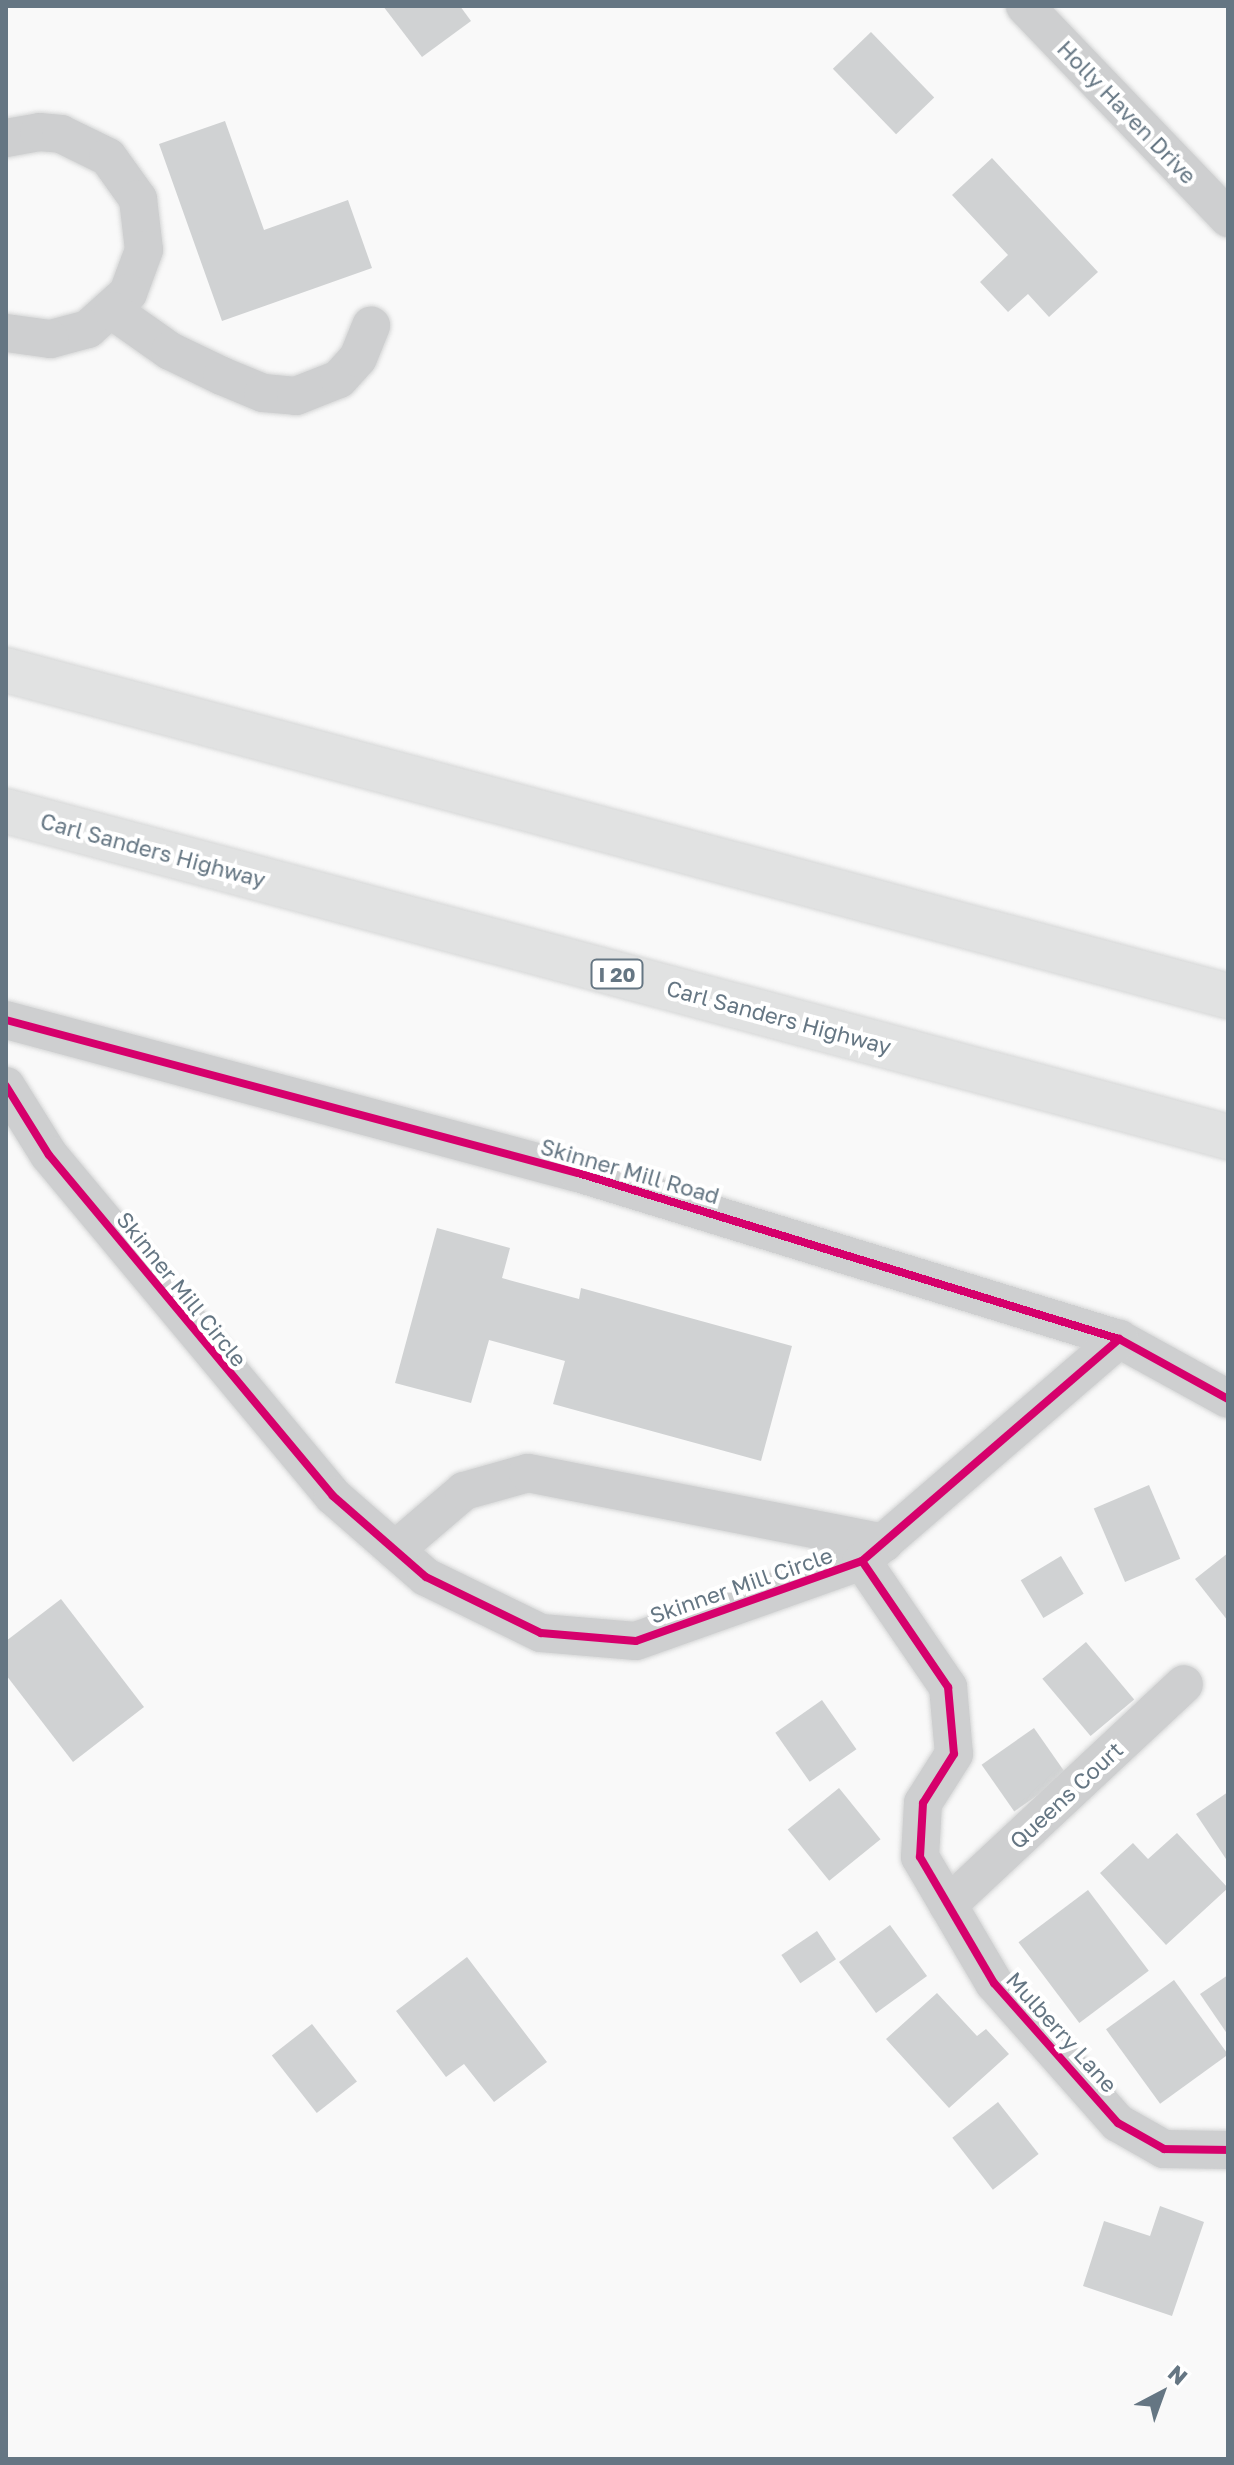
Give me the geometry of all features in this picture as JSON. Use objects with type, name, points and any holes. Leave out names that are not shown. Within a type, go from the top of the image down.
[{"type":"highway","points":[[6,670],[1228,996]]},
{"type":"highway","name":"Carl Sanders Highway","points":[[6,811],[1228,1137]]},
{"type":"street","name":"Holly Haven Drive","points":[[1026,6],[1228,218]]},
{"type":"street","points":[[6,138],[39,132],[61,134],[108,157],[121,170],[138,199],[144,250],[137,276],[113,311],[88,329],[50,339],[6,333]]},
{"type":"street","points":[[113,311],[170,351],[222,376],[263,393],[296,396],[339,379],[358,358],[371,325]]},
{"type":"street","name":"Skinner Mill Road","points":[[6,1020],[578,1173],[1119,1339],[1228,1399]]},
{"type":"street","name":"Skinner Mill Circle","points":[[6,1086],[49,1155],[248,1398],[333,1496],[426,1577],[541,1633],[636,1641],[873,1552],[1119,1339]]},
{"type":"street","points":[[395,1550],[464,1491],[528,1473],[873,1552]]},
{"type":"street","name":"Mulberry Lane","points":[[873,1552],[948,1687],[954,1754],[923,1803],[920,1857],[994,1983],[1118,2123],[1164,2149],[1228,2150]]},
{"type":"street","name":"Queens Court","points":[[948,1905],[1184,1684]]},
{"type":"building","points":[[383,6],[460,6],[471,21],[422,57]]},
{"type":"building","points":[[871,32],[934,97],[896,134],[833,69]]},
{"type":"building","points":[[225,121],[264,230],[348,200],[372,268],[222,321],[159,144]]},
{"type":"building","points":[[992,158],[1098,272],[1049,317],[1028,294],[1008,312],[980,282],[1008,255],[952,195]]},
{"type":"building","points":[[437,1228],[510,1248],[502,1278],[579,1299],[581,1288],[792,1346],[761,1461],[553,1404],[565,1361],[489,1340],[471,1403],[395,1383]]},
{"type":"building","points":[[1149,1485],[1180,1559],[1125,1582],[1094,1508]]},
{"type":"building","points":[[1228,1553],[1228,1621],[1195,1579]]},
{"type":"building","points":[[1061,1556],[1084,1594],[1043,1618],[1021,1580]]},
{"type":"building","points":[[61,1599],[144,1707],[73,1762],[6,1675],[6,1641]]},
{"type":"building","points":[[1086,1642],[1134,1699],[1091,1736],[1042,1679]]},
{"type":"building","points":[[822,1700],[856,1749],[810,1782],[775,1733]]},
{"type":"building","points":[[1034,1728],[1067,1775],[1014,1811],[982,1765]]},
{"type":"building","points":[[839,1788],[881,1839],[829,1881],[788,1830]]},
{"type":"building","points":[[1228,1792],[1228,1862],[1196,1814]]},
{"type":"building","points":[[1177,1833],[1228,1888],[1166,1945],[1100,1873],[1133,1843],[1148,1859]]},
{"type":"building","points":[[1088,1890],[1149,1971],[1079,2023],[1019,1942]]},
{"type":"building","points":[[890,1925],[927,1976],[876,2013],[839,1962]]},
{"type":"building","points":[[817,1931],[836,1959],[800,1983],[781,1955]]},
{"type":"building","points":[[467,1957],[547,2062],[494,2102],[464,2064],[446,2077],[396,2011]]},
{"type":"building","points":[[1228,1975],[1228,2035],[1200,1994]]},
{"type":"building","points":[[1174,1980],[1228,2054],[1160,2104],[1106,2029]]},
{"type":"building","points":[[937,1993],[977,2036],[986,2029],[1009,2054],[949,2108],[886,2039]]},
{"type":"building","points":[[312,2024],[357,2082],[317,2113],[272,2055]]},
{"type":"building","points":[[998,2102],[1039,2154],[993,2190],[952,2138]]},
{"type":"building","points":[[1160,2206],[1204,2222],[1172,2316],[1083,2286],[1104,2221],[1150,2236]]},
{"type":"cycle path","points":[[6,1020],[578,1173],[1119,1339],[1228,1399]]},
{"type":"cycle path","points":[[6,1086],[49,1155],[333,1496],[426,1577],[541,1633],[636,1641],[862,1561],[1119,1339]]},
{"type":"cycle path","points":[[862,1561],[948,1687],[954,1754],[923,1803],[920,1857],[994,1983],[1118,2123],[1164,2149],[1228,2150]]}]
